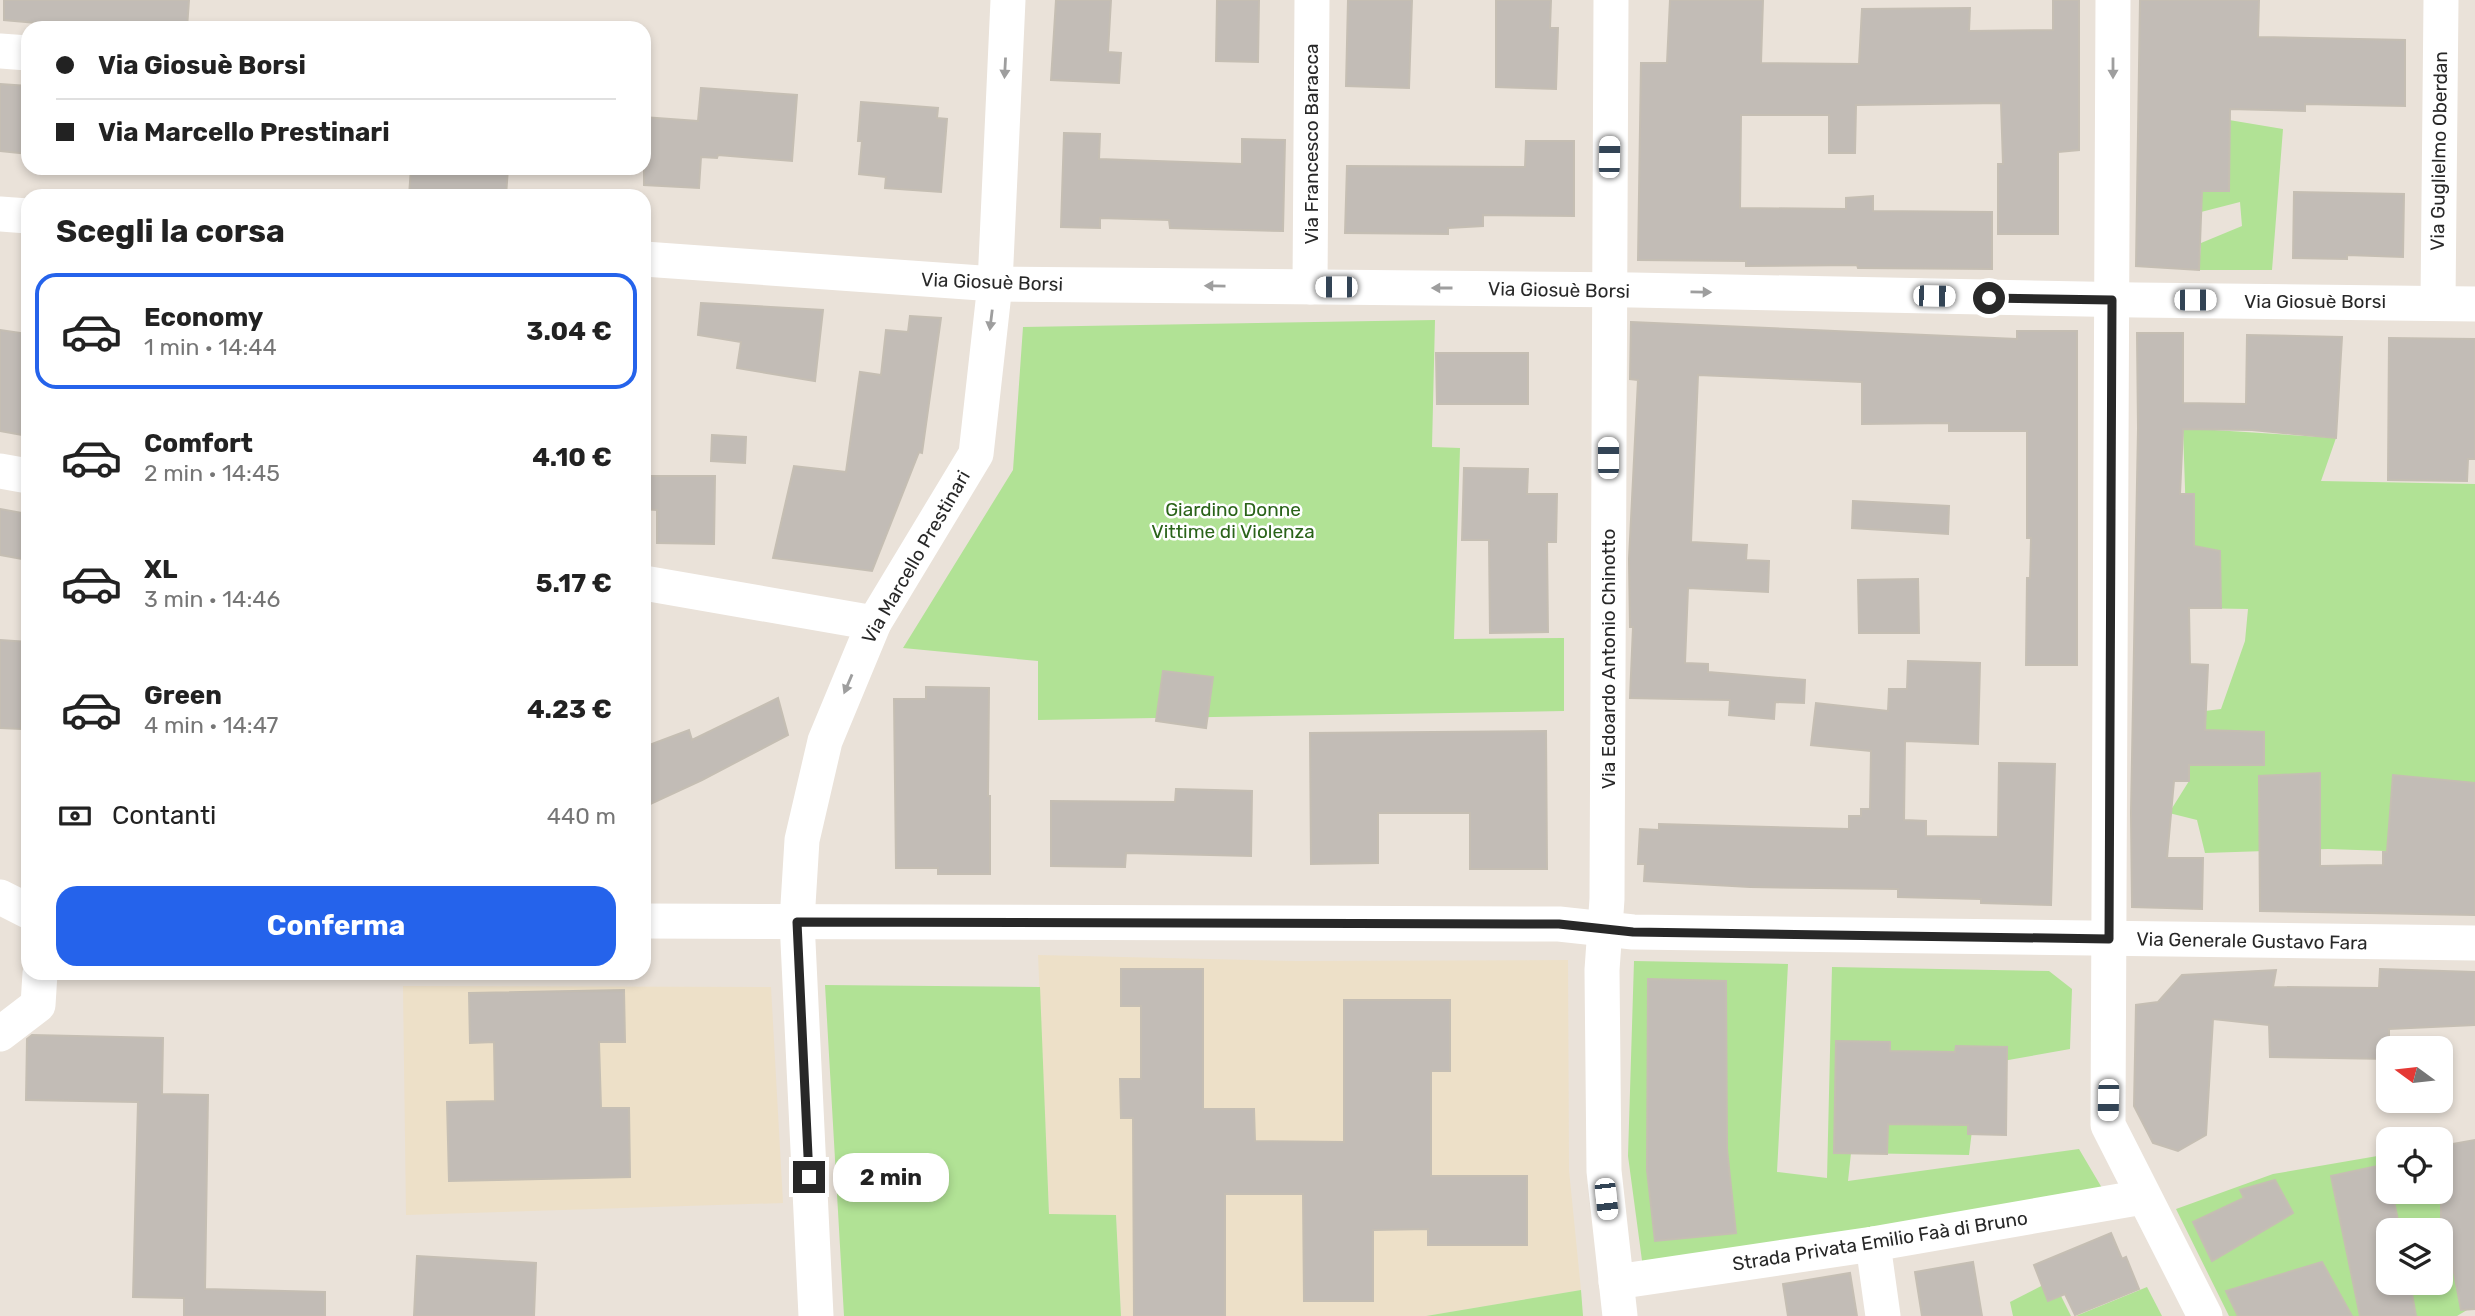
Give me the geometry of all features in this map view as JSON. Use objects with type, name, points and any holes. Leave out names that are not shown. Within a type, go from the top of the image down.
[{"type":"street","name":"Via Marcello Prestinari","points":[[816,1316],[797,922],[802,840],[825,741],[874,622],[976,454],[995,284],[1008,0]]},
{"type":"street","name":"Via Francesco Baracca","points":[[1310,287],[1312,0]]},
{"type":"street","name":"Via Edoardo Antonio Chinotto","points":[[1611,0],[1607,899],[1602,970],[1604,1171],[1620,1316]]},
{"type":"street","points":[[2113,0],[2108,1125],[2205,1316]]},
{"type":"street","name":"Via Guglielmo Oberdan","points":[[2438,302],[2441,0]]},
{"type":"street","points":[[0,51],[21,53]]},
{"type":"street","points":[[0,214],[21,216]]},
{"type":"street","name":"Via Giosuè Borsi","points":[[651,259],[995,284],[1608,290],[2475,304]]},
{"type":"street","points":[[0,471],[21,475]]},
{"type":"street","points":[[651,584],[874,622]]},
{"type":"street","points":[[0,897],[21,908]]},
{"type":"street","name":"Via Generale Gustavo Fara","points":[[651,921],[1559,924],[1633,932],[2475,943]]},
{"type":"street","points":[[0,1001],[39,989]]},
{"type":"street","points":[[0,1034],[39,989]]},
{"type":"street","name":"Strada Privata Emilio Faà di Bruno","points":[[1616,1282],[1873,1244],[2143,1197]]},
{"type":"street","points":[[1873,1244],[1883,1316]]},
{"type":"shaded area","points":[[1038,955],[1296,961],[1568,960],[1569,1170],[1581,1290],[1426,1316],[1121,1316],[1116,1215],[1049,1214]]},
{"type":"shaded area","points":[[403,986],[771,987],[783,1203],[406,1215]]},
{"type":"green space","points":[[2229,120],[2283,129],[2272,270],[2199,270],[2201,243],[2242,226],[2240,202],[2201,212],[2202,191],[2229,191]]},
{"type":"green space","name":"Giardino Donne Vittime di Violenza","points":[[1435,320],[1432,447],[1460,448],[1454,639],[1564,638],[1564,711],[1038,720],[1038,661],[903,648],[1013,470],[1023,327]]},
{"type":"green space","points":[[2183,428],[2336,438],[2321,481],[2475,484],[2475,854],[2328,849],[2205,853],[2197,820],[2169,813],[2189,781],[2189,713],[2221,709],[2245,641],[2248,609],[2189,608]]},
{"type":"green space","points":[[1634,961],[1788,964],[1777,1172],[1827,1178],[1832,967],[2049,971],[2072,989],[2070,1049],[1980,1065],[1969,1155],[1851,1153],[1848,1181],[2079,1149],[2102,1188],[1643,1268],[1628,1156]]},
{"type":"green space","points":[[825,985],[1040,987],[1049,1214],[1116,1215],[1121,1316],[844,1316]]},
{"type":"green space","points":[[2475,1140],[2472,1307],[2457,1316],[2229,1316],[2176,1209],[2273,1174],[2376,1156],[2376,1204],[2453,1204],[2453,1144]]},
{"type":"green space","points":[[2053,1280],[2071,1316],[2013,1316],[2010,1302]]},
{"type":"green space","points":[[2147,1287],[2162,1316],[2076,1316]]},
{"type":"green space","points":[[1581,1290],[1583,1316],[1426,1316]]},
{"type":"building","points":[[4,0],[189,0],[188,21],[4,20]]},
{"type":"building","points":[[1056,0],[1111,0],[1108,52],[1121,53],[1119,83],[1051,80]]},
{"type":"building","points":[[1217,0],[1259,0],[1258,62],[1216,61]]},
{"type":"building","points":[[1348,0],[1412,0],[1409,88],[1346,86]]},
{"type":"building","points":[[1496,0],[1551,0],[1550,28],[1558,28],[1556,89],[1496,87]]},
{"type":"building","points":[[1670,0],[1763,0],[1761,63],[1859,64],[1862,9],[1970,8],[1969,31],[2053,30],[2053,0],[2079,0],[2079,150],[2058,152],[2058,234],[1998,234],[1998,164],[2003,164],[2001,103],[1856,105],[1855,153],[1829,153],[1829,115],[1741,115],[1740,208],[1846,209],[1846,198],[1873,196],[1873,211],[1992,212],[1992,269],[1858,268],[1857,265],[1746,266],[1746,261],[1638,260],[1641,63],[1667,63]]},
{"type":"building","points":[[2140,0],[2259,0],[2258,37],[2405,40],[2405,106],[2305,104],[2305,111],[2230,109],[2229,191],[2202,191],[2199,270],[2136,266]]},
{"type":"building","points":[[0,84],[21,86],[21,153],[0,151]]},
{"type":"building","points":[[701,88],[797,95],[792,161],[718,155],[717,158],[701,157],[699,188],[644,185],[644,175],[651,175],[651,118],[698,121]]},
{"type":"building","points":[[861,102],[938,108],[937,118],[947,119],[941,192],[885,188],[886,177],[859,174]]},
{"type":"building","points":[[1064,133],[1100,134],[1099,159],[1242,164],[1242,139],[1285,140],[1283,231],[1170,228],[1169,220],[1100,218],[1100,228],[1061,227]]},
{"type":"building","points":[[1526,141],[1574,141],[1574,216],[1483,215],[1483,226],[1448,228],[1448,234],[1345,233],[1347,166],[1525,167]]},
{"type":"building","points":[[410,175],[508,175],[506,189],[410,189]]},
{"type":"building","points":[[2294,192],[2404,194],[2403,257],[2347,255],[2347,259],[2293,258]]},
{"type":"building","points":[[701,303],[823,310],[815,381],[737,368],[741,342],[698,335]]},
{"type":"building","points":[[910,316],[941,318],[922,453],[919,452],[872,571],[773,558],[794,466],[846,472],[860,372],[881,375],[886,330],[908,332]]},
{"type":"building","points":[[1631,322],[2017,339],[2017,331],[2077,331],[2077,665],[2026,665],[2027,578],[2030,578],[2031,538],[2027,538],[2027,431],[1949,431],[1949,423],[1862,424],[1862,382],[1698,375],[1691,542],[1747,545],[1746,560],[1769,561],[1768,592],[1688,588],[1685,663],[1708,664],[1708,672],[1805,680],[1804,703],[1775,702],[1774,719],[1729,715],[1730,700],[1630,698],[1633,627],[1630,627],[1629,559],[1638,380],[1630,379]]},
{"type":"building","points":[[0,330],[21,333],[21,435],[0,431]]},
{"type":"building","points":[[2137,333],[2183,333],[2183,403],[2246,404],[2247,335],[2342,337],[2336,438],[2252,430],[2183,429],[2180,494],[2194,494],[2194,546],[2220,551],[2221,608],[2189,608],[2190,664],[2208,665],[2205,730],[2264,732],[2264,765],[2189,765],[2189,781],[2174,781],[2167,858],[2203,858],[2202,909],[2132,907]]},
{"type":"building","points":[[2389,338],[2475,339],[2475,459],[2468,459],[2467,481],[2388,480]]},
{"type":"building","points":[[1436,353],[1528,353],[1528,404],[1437,404]]},
{"type":"building","points":[[712,435],[746,437],[745,463],[711,461]]},
{"type":"building","points":[[1464,468],[1528,469],[1527,494],[1557,494],[1556,542],[1547,542],[1548,632],[1490,633],[1489,540],[1462,540]]},
{"type":"building","points":[[651,476],[715,476],[714,544],[657,543],[657,510],[651,510]]},
{"type":"building","points":[[1853,501],[1949,506],[1948,534],[1852,528]]},
{"type":"building","points":[[0,509],[21,513],[21,559],[0,555]]},
{"type":"building","points":[[1918,579],[1919,633],[1859,633],[1858,580]]},
{"type":"building","points":[[0,640],[21,642],[21,729],[0,728]]},
{"type":"building","points":[[1908,661],[1980,663],[1978,744],[1905,741],[1904,820],[1926,821],[1926,836],[1998,837],[1999,763],[2055,764],[2051,905],[1981,903],[1981,899],[1898,897],[1898,889],[1750,887],[1644,881],[1645,864],[1638,864],[1640,829],[1659,830],[1659,824],[1849,829],[1849,816],[1861,816],[1861,809],[1870,809],[1871,751],[1811,745],[1816,703],[1888,711],[1889,689],[1907,689]]},
{"type":"building","points":[[1163,671],[1213,677],[1206,728],[1156,721]]},
{"type":"building","points":[[926,687],[989,688],[990,874],[938,874],[938,868],[896,868],[894,699],[926,699]]},
{"type":"building","points":[[778,698],[788,735],[651,804],[651,744],[689,730],[692,740]]},
{"type":"building","points":[[1546,731],[1547,869],[1470,869],[1470,813],[1378,813],[1378,863],[1311,864],[1310,733]]},
{"type":"building","points":[[2320,773],[2320,866],[2383,865],[2383,852],[2387,852],[2393,775],[2475,783],[2475,915],[2260,911],[2259,776]]},
{"type":"building","points":[[1176,789],[1252,791],[1251,856],[1126,853],[1125,867],[1051,866],[1051,801],[1175,802]]},
{"type":"building","points":[[1121,969],[1203,969],[1203,1109],[1254,1109],[1255,1141],[1344,1142],[1344,1000],[1450,1000],[1450,1071],[1431,1071],[1431,1176],[1527,1176],[1527,1245],[1428,1245],[1428,1229],[1373,1230],[1373,1301],[1304,1301],[1303,1194],[1225,1194],[1225,1316],[1134,1316],[1133,1118],[1121,1118],[1120,1079],[1141,1079],[1141,1006],[1121,1006]]},
{"type":"building","points":[[2380,969],[2475,972],[2475,1025],[2389,1029],[2389,1036],[2376,1036],[2376,1059],[2270,1057],[2269,1025],[2213,1019],[2206,1135],[2178,1151],[2153,1143],[2134,1106],[2136,1005],[2158,1002],[2182,975],[2276,970],[2273,987],[2379,988]]},
{"type":"building","points":[[1648,979],[1726,981],[1727,1149],[1736,1233],[1655,1241],[1647,1170]]},
{"type":"building","points":[[624,990],[625,1042],[599,1042],[601,1108],[629,1108],[630,1177],[449,1181],[447,1102],[495,1101],[494,1042],[470,1043],[469,993]]},
{"type":"building","points":[[32,1035],[163,1038],[162,1094],[208,1095],[205,1289],[325,1292],[325,1316],[184,1316],[184,1298],[133,1297],[138,1102],[26,1100],[27,1039]]},
{"type":"building","points":[[1836,1041],[1890,1042],[1890,1051],[1955,1052],[1956,1046],[2007,1047],[2006,1135],[1968,1134],[1968,1125],[1888,1124],[1887,1154],[1834,1153]]},
{"type":"building","points":[[2475,1140],[2475,1309],[2461,1310],[2453,1267],[2453,1218],[2441,1218],[2441,1204],[2453,1204],[2453,1144]]},
{"type":"building","points":[[2376,1166],[2376,1204],[2395,1204],[2397,1218],[2376,1218],[2376,1295],[2412,1295],[2416,1316],[2360,1316],[2331,1176]]},
{"type":"building","points":[[2275,1180],[2293,1213],[2212,1261],[2193,1222],[2244,1198],[2240,1190]]},
{"type":"building","points":[[2111,1233],[2122,1259],[2126,1257],[2139,1289],[2075,1315],[2065,1294],[2048,1301],[2034,1265]]},
{"type":"building","points":[[417,1256],[536,1263],[534,1316],[414,1316]]},
{"type":"building","points":[[1973,1262],[1982,1316],[1922,1316],[1915,1272]]},
{"type":"building","points":[[2322,1262],[2352,1316],[2238,1316],[2226,1291]]},
{"type":"building","points":[[1850,1273],[1857,1316],[1788,1316],[1783,1284]]},
{"type":"route","points":[[809,1177],[797,922],[1559,924],[1633,932],[2109,939],[2112,300],[1989,298]]}]
